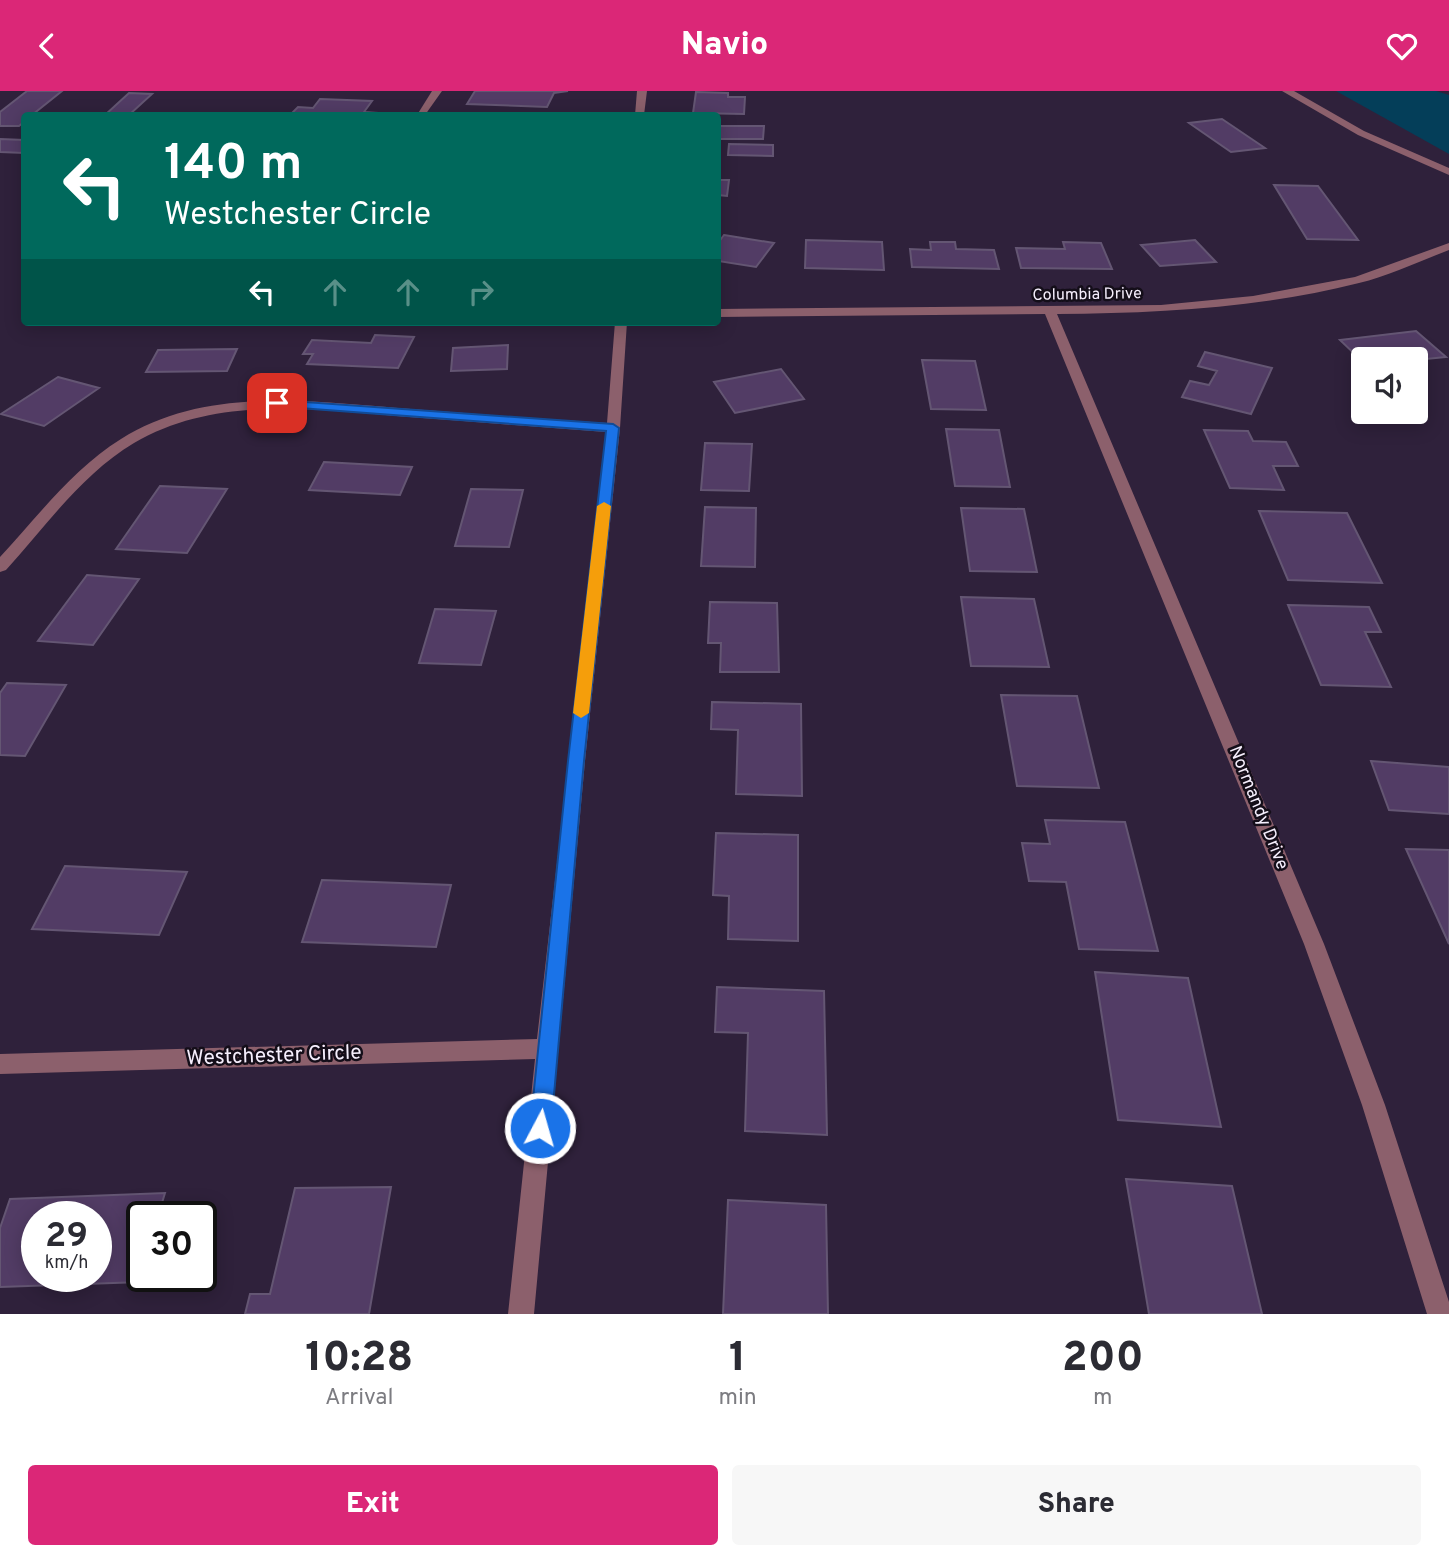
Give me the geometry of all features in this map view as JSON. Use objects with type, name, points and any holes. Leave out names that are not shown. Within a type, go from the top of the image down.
[{"type":"street","points":[[423,112],[437,91]]},
{"type":"street","points":[[640,112],[642,91]]},
{"type":"street","points":[[1287,91],[1361,133],[1449,172]]},
{"type":"street","name":"Columbia Drive","points":[[721,313],[1161,309],[1253,300],[1358,281],[1449,246]]},
{"type":"street","name":"Normandy Drive","points":[[1050,311],[1124,495],[1219,710],[1345,1025],[1440,1314]]},
{"type":"street","points":[[521,1314],[576,761],[613,428],[621,326]]},
{"type":"street","points":[[0,567],[109,453],[147,432],[226,407],[277,403],[613,428]]},
{"type":"street","name":"Westchester Circle","points":[[0,1064],[549,1049]]},
{"type":"water","points":[[1336,91],[1436,91],[1449,95],[1449,154]]},
{"type":"building","points":[[27,91],[62,91],[36,112],[21,112],[19,126],[0,126],[0,112]]},
{"type":"building","points":[[475,91],[568,91],[554,93],[547,107],[467,104]]},
{"type":"building","points":[[696,92],[728,93],[728,97],[745,97],[744,114],[693,112]]},
{"type":"building","points":[[129,93],[152,94],[132,112],[108,112]]},
{"type":"building","points":[[320,99],[372,101],[364,112],[293,112],[298,107],[313,108]]},
{"type":"building","points":[[1222,119],[1265,148],[1231,152],[1189,123]]},
{"type":"building","points":[[721,126],[764,126],[763,139],[721,139]]},
{"type":"building","points":[[0,139],[21,140],[21,153],[0,152]]},
{"type":"building","points":[[729,144],[773,145],[773,156],[728,155]]},
{"type":"building","points":[[721,180],[729,180],[727,196],[721,195]]},
{"type":"building","points":[[1274,185],[1318,186],[1358,240],[1307,239]]},
{"type":"building","points":[[724,235],[774,243],[756,267],[721,261],[721,239]]},
{"type":"building","points":[[806,240],[882,242],[884,270],[805,268]]},
{"type":"building","points":[[1195,240],[1216,262],[1160,266],[1141,245]]},
{"type":"building","points":[[930,242],[955,242],[956,249],[994,250],[999,269],[912,267],[910,249],[931,250]]},
{"type":"building","points":[[1063,242],[1101,243],[1112,269],[1021,268],[1016,248],[1065,249]]},
{"type":"building","points":[[1416,331],[1446,357],[1428,359],[1428,347],[1351,347],[1351,351],[1340,340]]},
{"type":"building","points":[[375,335],[414,337],[398,368],[307,364],[313,354],[303,354],[312,340],[371,343]]},
{"type":"building","points":[[508,345],[507,369],[451,371],[453,348]]},
{"type":"building","points":[[237,349],[227,371],[146,372],[158,350]]},
{"type":"building","points":[[1205,352],[1272,368],[1251,414],[1182,397],[1190,381],[1209,385],[1217,371],[1198,366]]},
{"type":"building","points":[[922,360],[975,361],[986,410],[931,409]]},
{"type":"building","points":[[781,369],[804,399],[735,413],[714,382]]},
{"type":"building","points":[[58,377],[99,388],[44,426],[1,414]]},
{"type":"building","points":[[946,429],[999,430],[1010,487],[955,486]]},
{"type":"building","points":[[1204,430],[1248,431],[1253,441],[1286,442],[1298,466],[1273,466],[1284,490],[1230,488]]},
{"type":"building","points":[[705,443],[752,444],[749,491],[701,490]]},
{"type":"building","points":[[324,462],[412,467],[400,495],[309,490]]},
{"type":"building","points":[[160,486],[227,489],[187,553],[116,549]]},
{"type":"building","points":[[471,489],[523,490],[509,547],[455,546]]},
{"type":"building","points":[[705,507],[756,508],[755,567],[701,566]]},
{"type":"building","points":[[961,508],[1024,509],[1037,572],[970,571]]},
{"type":"building","points":[[1259,511],[1347,513],[1382,583],[1288,580]]},
{"type":"building","points":[[87,575],[139,579],[93,645],[38,641]]},
{"type":"building","points":[[961,597],[1034,599],[1049,667],[971,666]]},
{"type":"building","points":[[710,602],[777,603],[779,672],[720,672],[721,643],[708,643]]},
{"type":"building","points":[[1288,605],[1369,607],[1381,632],[1365,632],[1391,687],[1321,685]]},
{"type":"building","points":[[435,609],[496,611],[481,665],[419,663]]},
{"type":"building","points":[[7,683],[66,685],[25,756],[0,755],[0,693]]},
{"type":"building","points":[[1001,695],[1077,696],[1099,788],[1017,786]]},
{"type":"building","points":[[712,702],[801,704],[802,796],[736,794],[738,730],[711,729]]},
{"type":"building","points":[[1371,761],[1449,767],[1449,814],[1389,810]]},
{"type":"building","points":[[1045,820],[1125,822],[1158,951],[1079,949],[1066,882],[1029,881],[1022,843],[1050,844]]},
{"type":"building","points":[[716,833],[798,835],[798,941],[728,939],[729,896],[713,895]]},
{"type":"building","points":[[1406,849],[1449,850],[1449,944]]},
{"type":"building","points":[[65,866],[187,872],[159,935],[32,929]]},
{"type":"building","points":[[322,880],[451,885],[436,947],[302,942]]},
{"type":"building","points":[[1095,972],[1188,978],[1221,1127],[1118,1120]]},
{"type":"building","points":[[717,987],[824,991],[827,1135],[745,1131],[748,1033],[715,1032]]},
{"type":"building","points":[[1126,1179],[1232,1186],[1262,1314],[1149,1314]]},
{"type":"building","points":[[391,1187],[369,1314],[245,1314],[250,1294],[270,1294],[295,1188]]},
{"type":"building","points":[[165,1193],[163,1201],[126,1201],[126,1283],[112,1283],[112,1201],[21,1201],[21,1286],[0,1287],[0,1228],[10,1199]]},
{"type":"building","points":[[728,1200],[826,1205],[828,1314],[723,1314]]},
{"type":"slow traffic","points":[[581,713],[604,506]]},
{"type":"route","points":[[277,403],[613,428],[576,761],[540,1128]]}]
